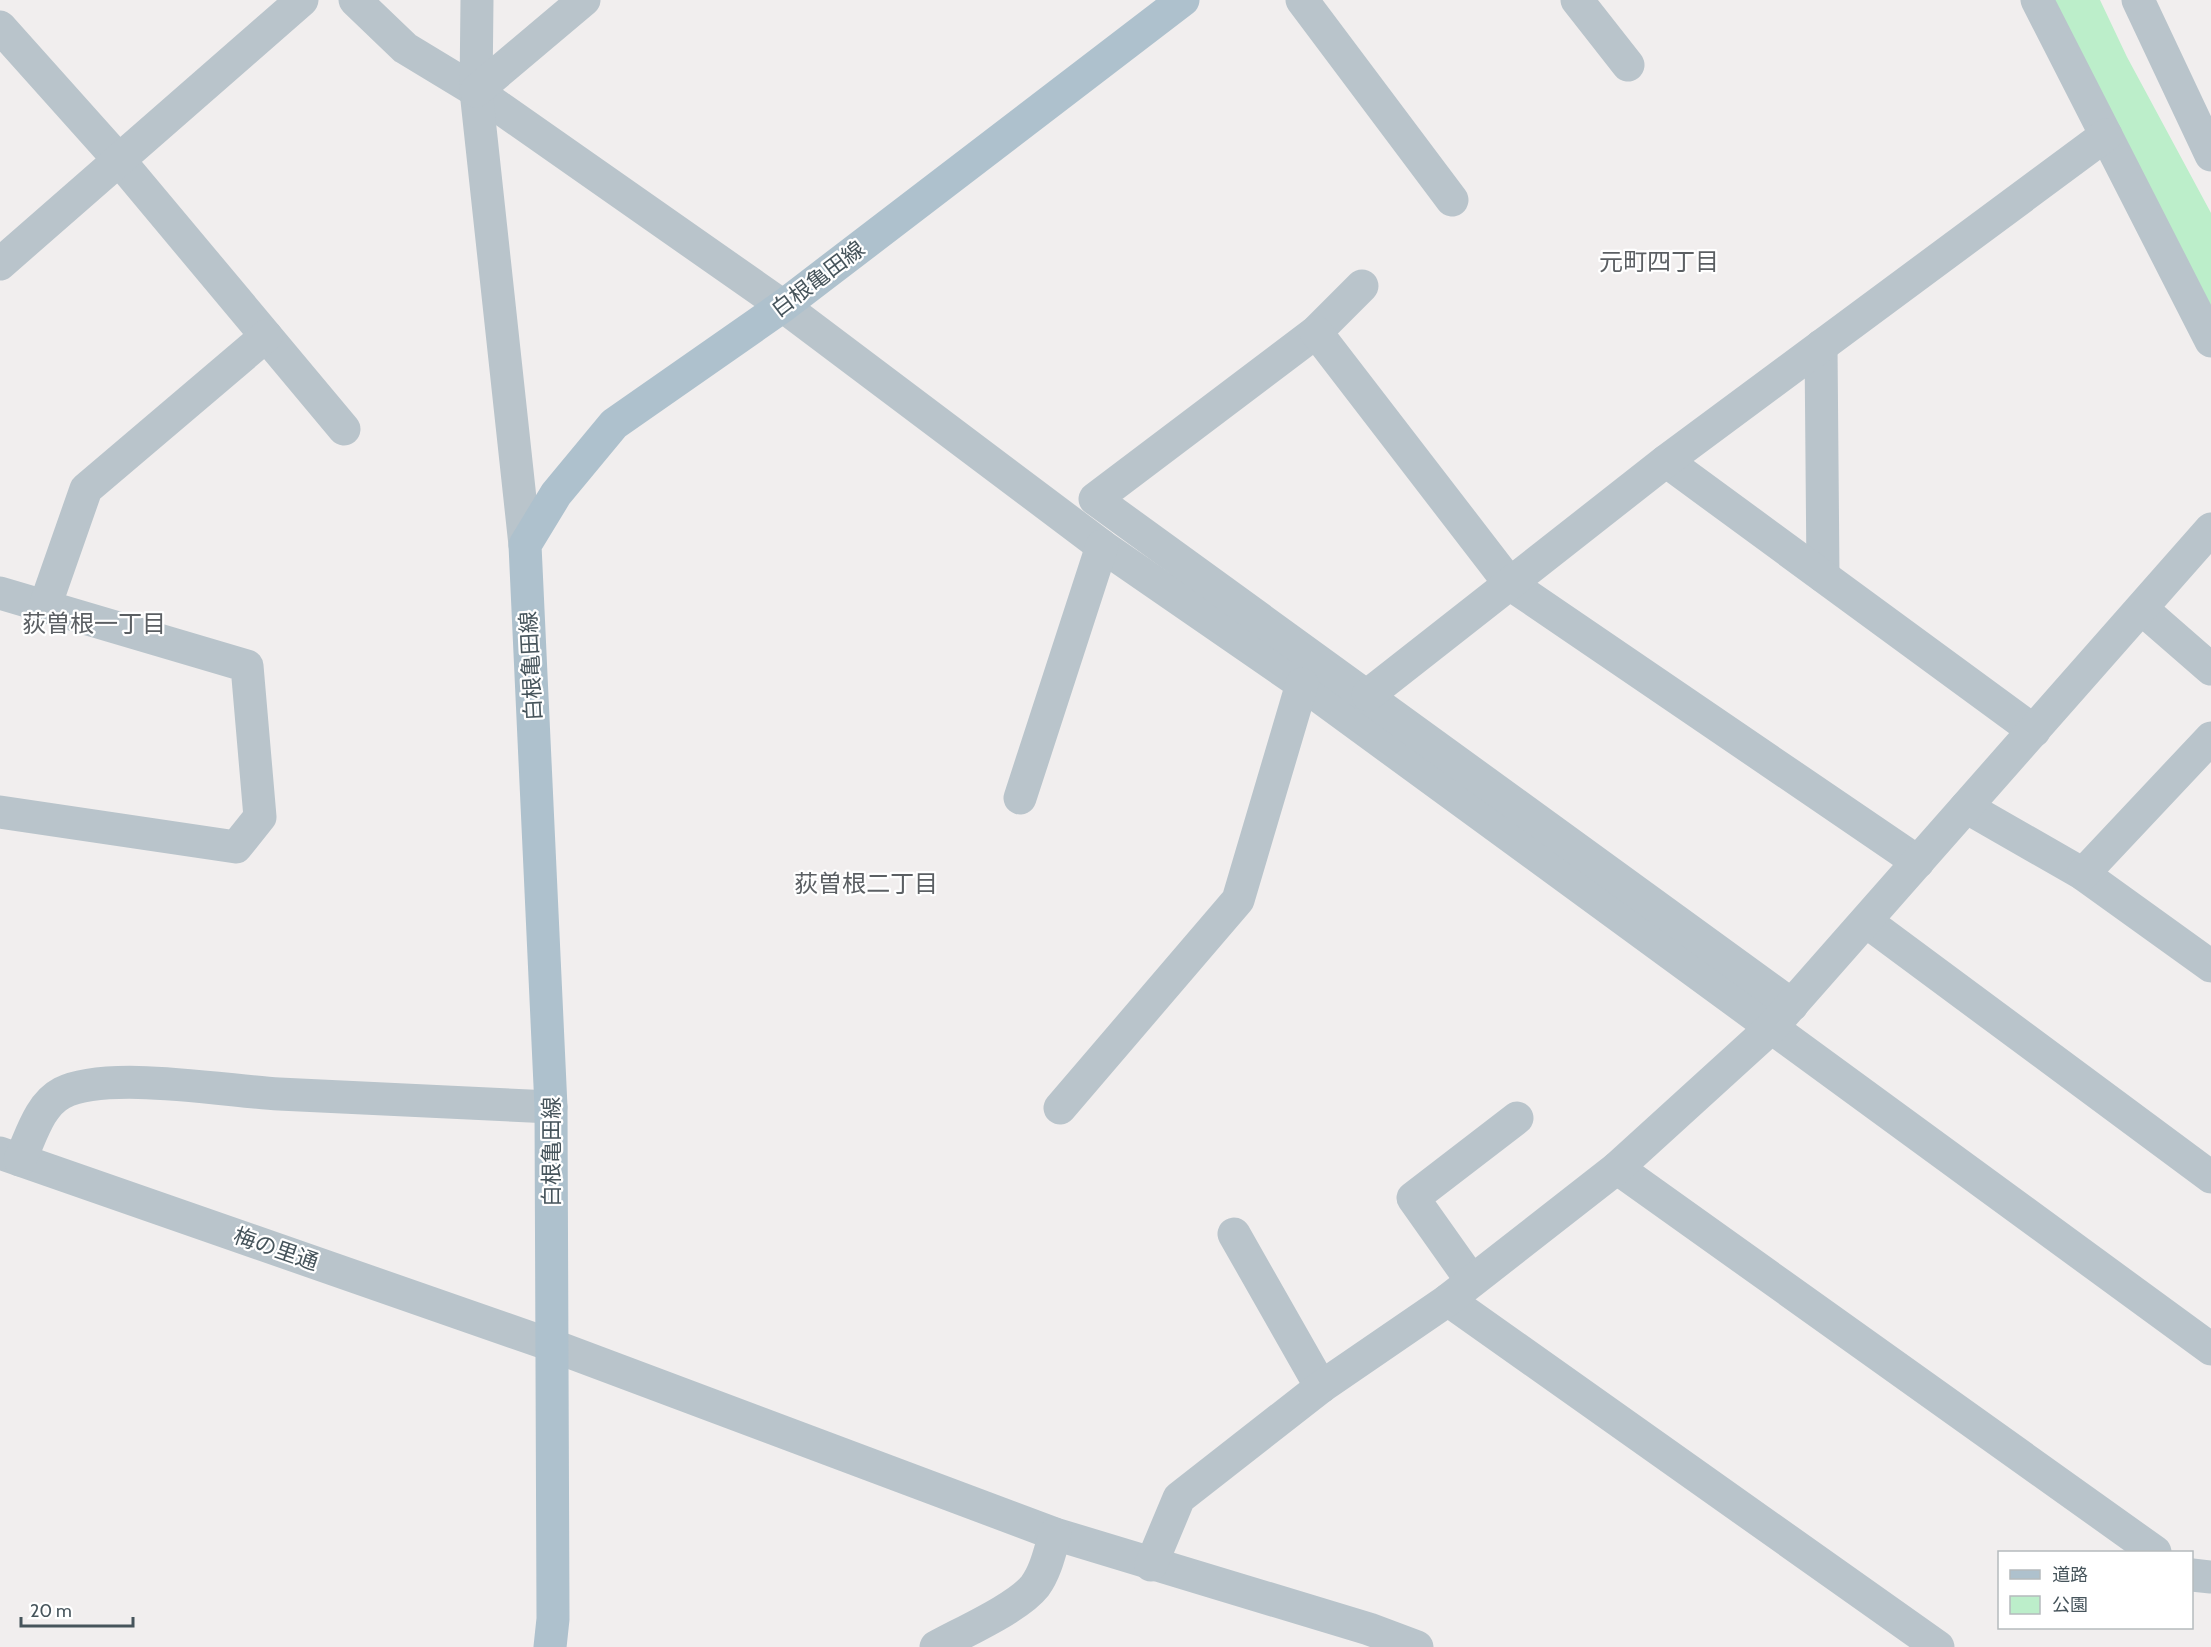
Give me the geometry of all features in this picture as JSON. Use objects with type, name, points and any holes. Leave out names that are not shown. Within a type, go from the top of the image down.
[{"type":"main road","name":"白根亀田線","points":[[550,1647],[553,1619],[551,1107],[525,545],[556,494],[614,424],[783,306],[1179,1]]},
{"type":"street","points":[[0,264],[302,0]]},
{"type":"street","points":[[355,0],[405,48],[476,91],[783,306],[1102,546],[1782,1016]]},
{"type":"street","points":[[477,0],[476,91],[525,545]]},
{"type":"street","points":[[476,91],[584,0]]},
{"type":"street","points":[[1302,0],[1452,200]]},
{"type":"street","points":[[1577,0],[1628,65]]},
{"type":"street","points":[[2037,0],[2211,341]]},
{"type":"street","points":[[2138,0],[2211,155]]},
{"type":"street","points":[[0,27],[119,160],[344,429]]},
{"type":"street","points":[[1368,695],[1666,461],[2106,135]]},
{"type":"street","points":[[1362,286],[1316,332],[1095,499],[1368,695],[2211,1349]]},
{"type":"street","points":[[1316,332],[1510,584],[1918,862]]},
{"type":"street","points":[[45,606],[86,489],[266,336]]},
{"type":"street","points":[[1821,346],[1823,576]]},
{"type":"street","points":[[1666,461],[2034,731]]},
{"type":"street","points":[[1151,1564],[1179,1498],[1321,1387],[1459,1290],[1617,1168],[1782,1016],[2211,529]]},
{"type":"street","points":[[1020,798],[1102,546]]},
{"type":"street","points":[[0,593],[247,666],[260,817],[236,847],[0,812]]},
{"type":"street","points":[[2142,609],[2211,669]]},
{"type":"street","points":[[1060,1108],[1238,900],[1302,684]]},
{"type":"street","points":[[2083,874],[2211,738]]},
{"type":"street","points":[[1966,807],[2083,874],[2211,966]]},
{"type":"street","points":[[1867,922],[2211,1177]]},
{"type":"street","points":[[10,1157],[49,1101],[65,1092],[90,1084],[120,1082],[277,1094],[551,1107]]},
{"type":"street","points":[[1517,1118],[1413,1198],[1459,1290],[1938,1647]]},
{"type":"street","name":"梅の里通","points":[[10,1157],[551,1345],[1056,1534],[1369,1629],[1417,1647]]},
{"type":"street","points":[[1617,1168],[2154,1551]]},
{"type":"street","points":[[1234,1234],[1321,1387]]},
{"type":"street","points":[[936,1647],[1004,1609],[1034,1587],[1044,1569],[1056,1534]]},
{"type":"street","points":[[2193,1575],[2211,1576]]},
{"type":"green space","points":[[2050,0],[2100,0],[2127,57],[2211,213],[2211,312]]},
{"type":"district","name":"元町四丁目","points":[[1659,261]]},
{"type":"district","name":"荻曽根一丁目","points":[[94,623]]},
{"type":"district","name":"荻曽根二丁目","points":[[866,883]]}]
